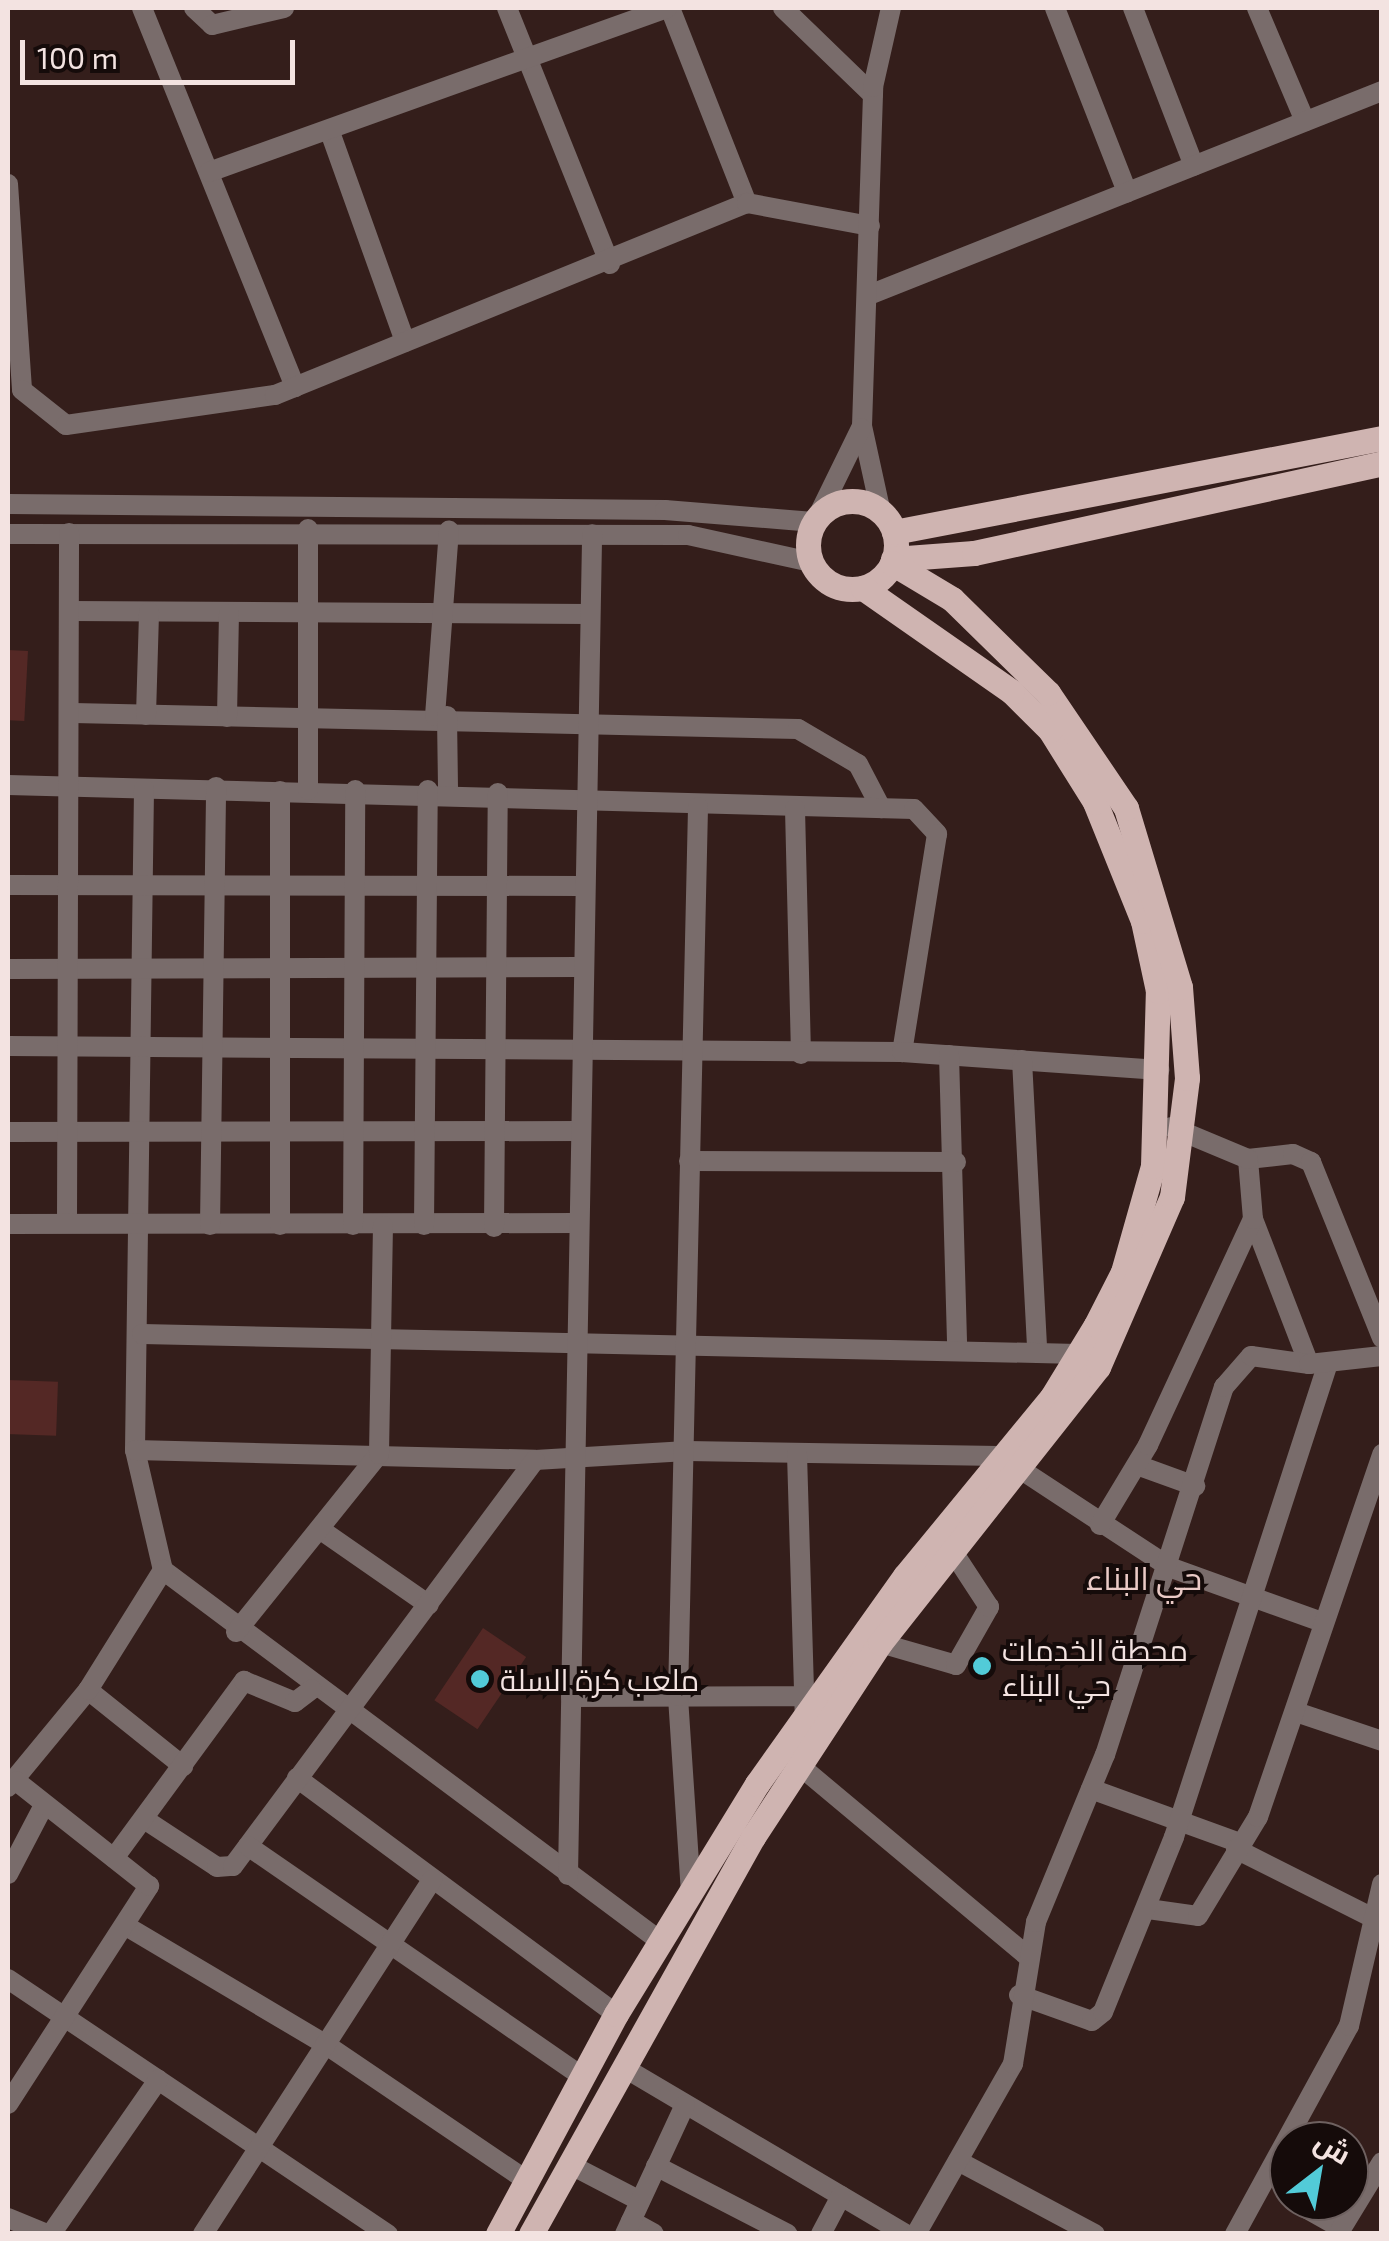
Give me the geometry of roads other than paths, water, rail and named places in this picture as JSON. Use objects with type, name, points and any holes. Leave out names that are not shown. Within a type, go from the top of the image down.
[{"type":"main road","points":[[531,2234],[622,2066],[800,1766],[880,1643],[953,1552],[1078,1354],[1123,1272],[1156,1124],[1158,991],[1142,921],[1095,802],[1050,730],[1012,692],[863,588],[827,581],[811,562],[815,520],[848,501],[888,522],[1382,438]]},
{"type":"main road","points":[[863,588],[892,561],[974,553],[1382,463]]},
{"type":"main road","points":[[888,522],[892,561]]},
{"type":"main road","points":[[498,2234],[616,2014],[805,1707],[1010,1462],[1098,1367],[1145,1276],[1185,1129],[1180,987],[1126,808],[1048,693],[952,599],[892,561]]},
{"type":"street","points":[[142,8],[294,387]]},
{"type":"street","points":[[194,8],[212,25],[284,8]]},
{"type":"street","points":[[507,8],[610,264]]},
{"type":"street","points":[[209,172],[330,132],[525,53],[669,8],[747,203]]},
{"type":"street","points":[[783,8],[872,95]]},
{"type":"street","points":[[888,522],[862,426],[869,295],[872,95],[891,8]]},
{"type":"street","points":[[1055,8],[1127,192]]},
{"type":"street","points":[[1132,8],[1194,166]]},
{"type":"street","points":[[1257,8],[1305,121]]},
{"type":"street","points":[[869,295],[1382,91]]},
{"type":"street","points":[[330,132],[406,342]]},
{"type":"street","points":[[8,184],[22,390],[66,425],[177,416],[294,387],[610,264],[747,203],[870,226]]},
{"type":"street","points":[[8,504],[665,510],[815,520],[862,426]]},
{"type":"street","points":[[8,534],[308,529],[688,535],[811,562]]},
{"type":"street","points":[[308,529],[308,790]]},
{"type":"street","points":[[424,1225],[425,885],[438,791],[442,619],[449,532]]},
{"type":"street","points":[[67,1224],[72,787],[69,533]]},
{"type":"street","points":[[568,1875],[582,720],[592,534]]},
{"type":"street","points":[[70,611],[442,619],[588,614]]},
{"type":"street","points":[[146,715],[149,612]]},
{"type":"street","points":[[227,717],[229,614]]},
{"type":"street","points":[[72,713],[306,719],[441,716],[798,729],[858,764],[881,808]]},
{"type":"street","points":[[8,785],[438,791],[698,807],[914,809],[937,834],[902,1052]]},
{"type":"street","points":[[210,1224],[208,1132],[216,1045],[212,885],[216,787]]},
{"type":"street","points":[[144,788],[137,1132],[142,1334],[135,1450],[162,1570],[236,1632],[344,1713],[660,1941]]},
{"type":"street","points":[[353,1226],[348,1048],[355,790]]},
{"type":"street","points":[[280,791],[280,1225]]},
{"type":"street","points":[[494,1227],[498,793]]},
{"type":"street","points":[[691,1893],[678,1696],[687,1451],[690,1051],[698,807]]},
{"type":"street","points":[[795,809],[801,1054]]},
{"type":"street","points":[[8,885],[582,886]]},
{"type":"street","points":[[8,969],[580,967]]},
{"type":"street","points":[[8,1046],[140,1050],[216,1045],[801,1054],[902,1052],[1159,1070]]},
{"type":"street","points":[[949,1055],[956,1162],[957,1347]]},
{"type":"street","points":[[1022,1060],[1038,1348]]},
{"type":"street","points":[[1156,1124],[1185,1129],[1248,1159],[1292,1154],[1311,1162],[1382,1338]]},
{"type":"street","points":[[8,1132],[349,1128],[580,1131]]},
{"type":"street","points":[[1019,1995],[1096,2020],[1148,1909],[1179,1820],[1319,1364],[1253,1218],[1248,1159]]},
{"type":"street","points":[[689,1161],[956,1162]]},
{"type":"street","points":[[1100,1524],[1138,1465],[1253,1218]]},
{"type":"street","points":[[8,1224],[137,1228],[210,1224],[494,1227],[576,1222]]},
{"type":"street","points":[[236,1632],[380,1454],[383,1226]]},
{"type":"street","points":[[142,1334],[382,1332],[688,1345],[1038,1348],[1078,1354]]},
{"type":"street","points":[[916,2234],[1012,2064],[1026,1955],[1091,1789],[1170,1567],[1234,1369],[1261,1355],[1319,1364],[1382,1356]]},
{"type":"street","points":[[135,1450],[535,1460],[574,1454],[687,1451],[1010,1462],[1170,1567],[1322,1622]]},
{"type":"street","points":[[571,1698],[678,1696],[805,1707],[796,1454]]},
{"type":"street","points":[[1148,1909],[1198,1916],[1270,1794],[1322,1622],[1382,1454]]},
{"type":"street","points":[[144,1818],[223,1870],[248,1846],[535,1460]]},
{"type":"street","points":[[1138,1465],[1195,1486]]},
{"type":"street","points":[[321,1530],[429,1604]]},
{"type":"street","points":[[880,1643],[956,1665],[989,1607],[953,1552]]},
{"type":"street","points":[[8,2104],[149,1886],[12,1784],[88,1690],[162,1570]]},
{"type":"street","points":[[114,1858],[244,1681],[295,1702],[312,1689]]},
{"type":"street","points":[[88,1690],[183,1766]]},
{"type":"street","points":[[1296,1712],[1382,1741]]},
{"type":"street","points":[[800,1766],[1026,1955]]},
{"type":"street","points":[[297,1778],[616,2014]]},
{"type":"street","points":[[1091,1789],[1238,1846],[1374,1919]]},
{"type":"street","points":[[8,1874],[42,1808]]},
{"type":"street","points":[[248,1846],[387,1949],[583,2077]]},
{"type":"street","points":[[203,2234],[432,1880]]},
{"type":"street","points":[[1235,2234],[1349,2026],[1382,1884]]},
{"type":"street","points":[[126,1926],[325,2044],[527,2182]]},
{"type":"street","points":[[8,1979],[388,2234]]},
{"type":"street","points":[[622,2066],[906,2234]]},
{"type":"street","points":[[8,2218],[49,2234],[158,2080]]},
{"type":"street","points":[[632,2219],[685,2105]]},
{"type":"street","points":[[958,2161],[1095,2234]]},
{"type":"street","points":[[1340,2230],[1382,2162]]},
{"type":"street","points":[[569,2164],[654,2234]]},
{"type":"street","points":[[656,2166],[788,2234]]},
{"type":"street","points":[[1263,2185],[1269,2188]]},
{"type":"street","points":[[821,2234],[841,2196]]},
{"type":"place","name":"محطة الخدمات حي البناء","points":[[982,1666]]},
{"type":"place","name":"ملعب كرة السلة","points":[[480,1679]]},
{"type":"district","name":"حي البناء","points":[[1144,1577]]}]
